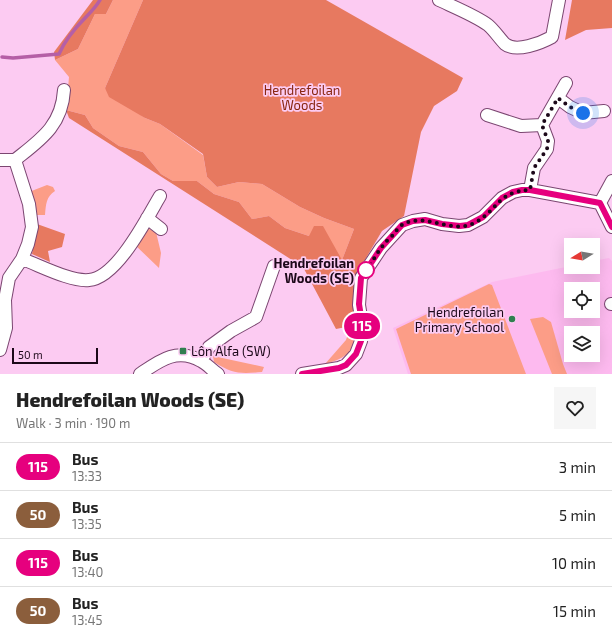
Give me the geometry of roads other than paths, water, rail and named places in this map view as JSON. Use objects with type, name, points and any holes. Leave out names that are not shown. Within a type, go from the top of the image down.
[{"type":"street","points":[[439,0],[488,25],[506,45],[515,48],[543,42],[552,37],[559,0]]},
{"type":"street","points":[[542,125],[566,83]]},
{"type":"street","points":[[0,160],[15,160],[43,138],[56,120],[66,97]]},
{"type":"street","points":[[558,98],[570,107],[583,113],[604,111]]},
{"type":"street","points":[[487,115],[521,126],[542,125]]},
{"type":"street","points":[[530,190],[534,168],[547,149],[548,141],[542,125]]},
{"type":"street","points":[[0,350],[6,328],[5,300],[9,278],[22,259],[28,244],[32,226],[29,204],[15,160]]},
{"type":"street","points":[[600,203],[612,181]]},
{"type":"street","points":[[302,374],[339,368],[350,370],[361,341],[363,329],[359,304],[361,278],[381,248],[402,225],[413,221],[425,220],[454,226],[468,225],[483,217],[502,198],[513,192],[530,190],[600,203]]},
{"type":"street","points":[[22,259],[74,279],[88,280],[98,278],[109,270],[130,246],[160,196]]},
{"type":"street","points":[[600,203],[612,227]]},
{"type":"street","points":[[147,218],[162,229]]},
{"type":"street","points":[[201,361],[209,347],[231,331],[256,317],[274,266]]},
{"type":"street","points":[[140,374],[167,357],[181,355],[192,357],[201,361],[218,374]]},
{"type":"waterway","points":[[2,57],[13,58],[59,54],[71,34],[94,9],[100,0]]},
{"type":"place","name":"Hendrefoilan Woods (SE)","points":[[366,270]]},
{"type":"place","name":"Hendrefoilan Primary School","points":[[512,319]]},
{"type":"place","name":"Lôn Alfa (SW)","points":[[183,351]]},
{"type":"park label","name":"Hendrefoilan Woods","points":[[302,98]]}]
